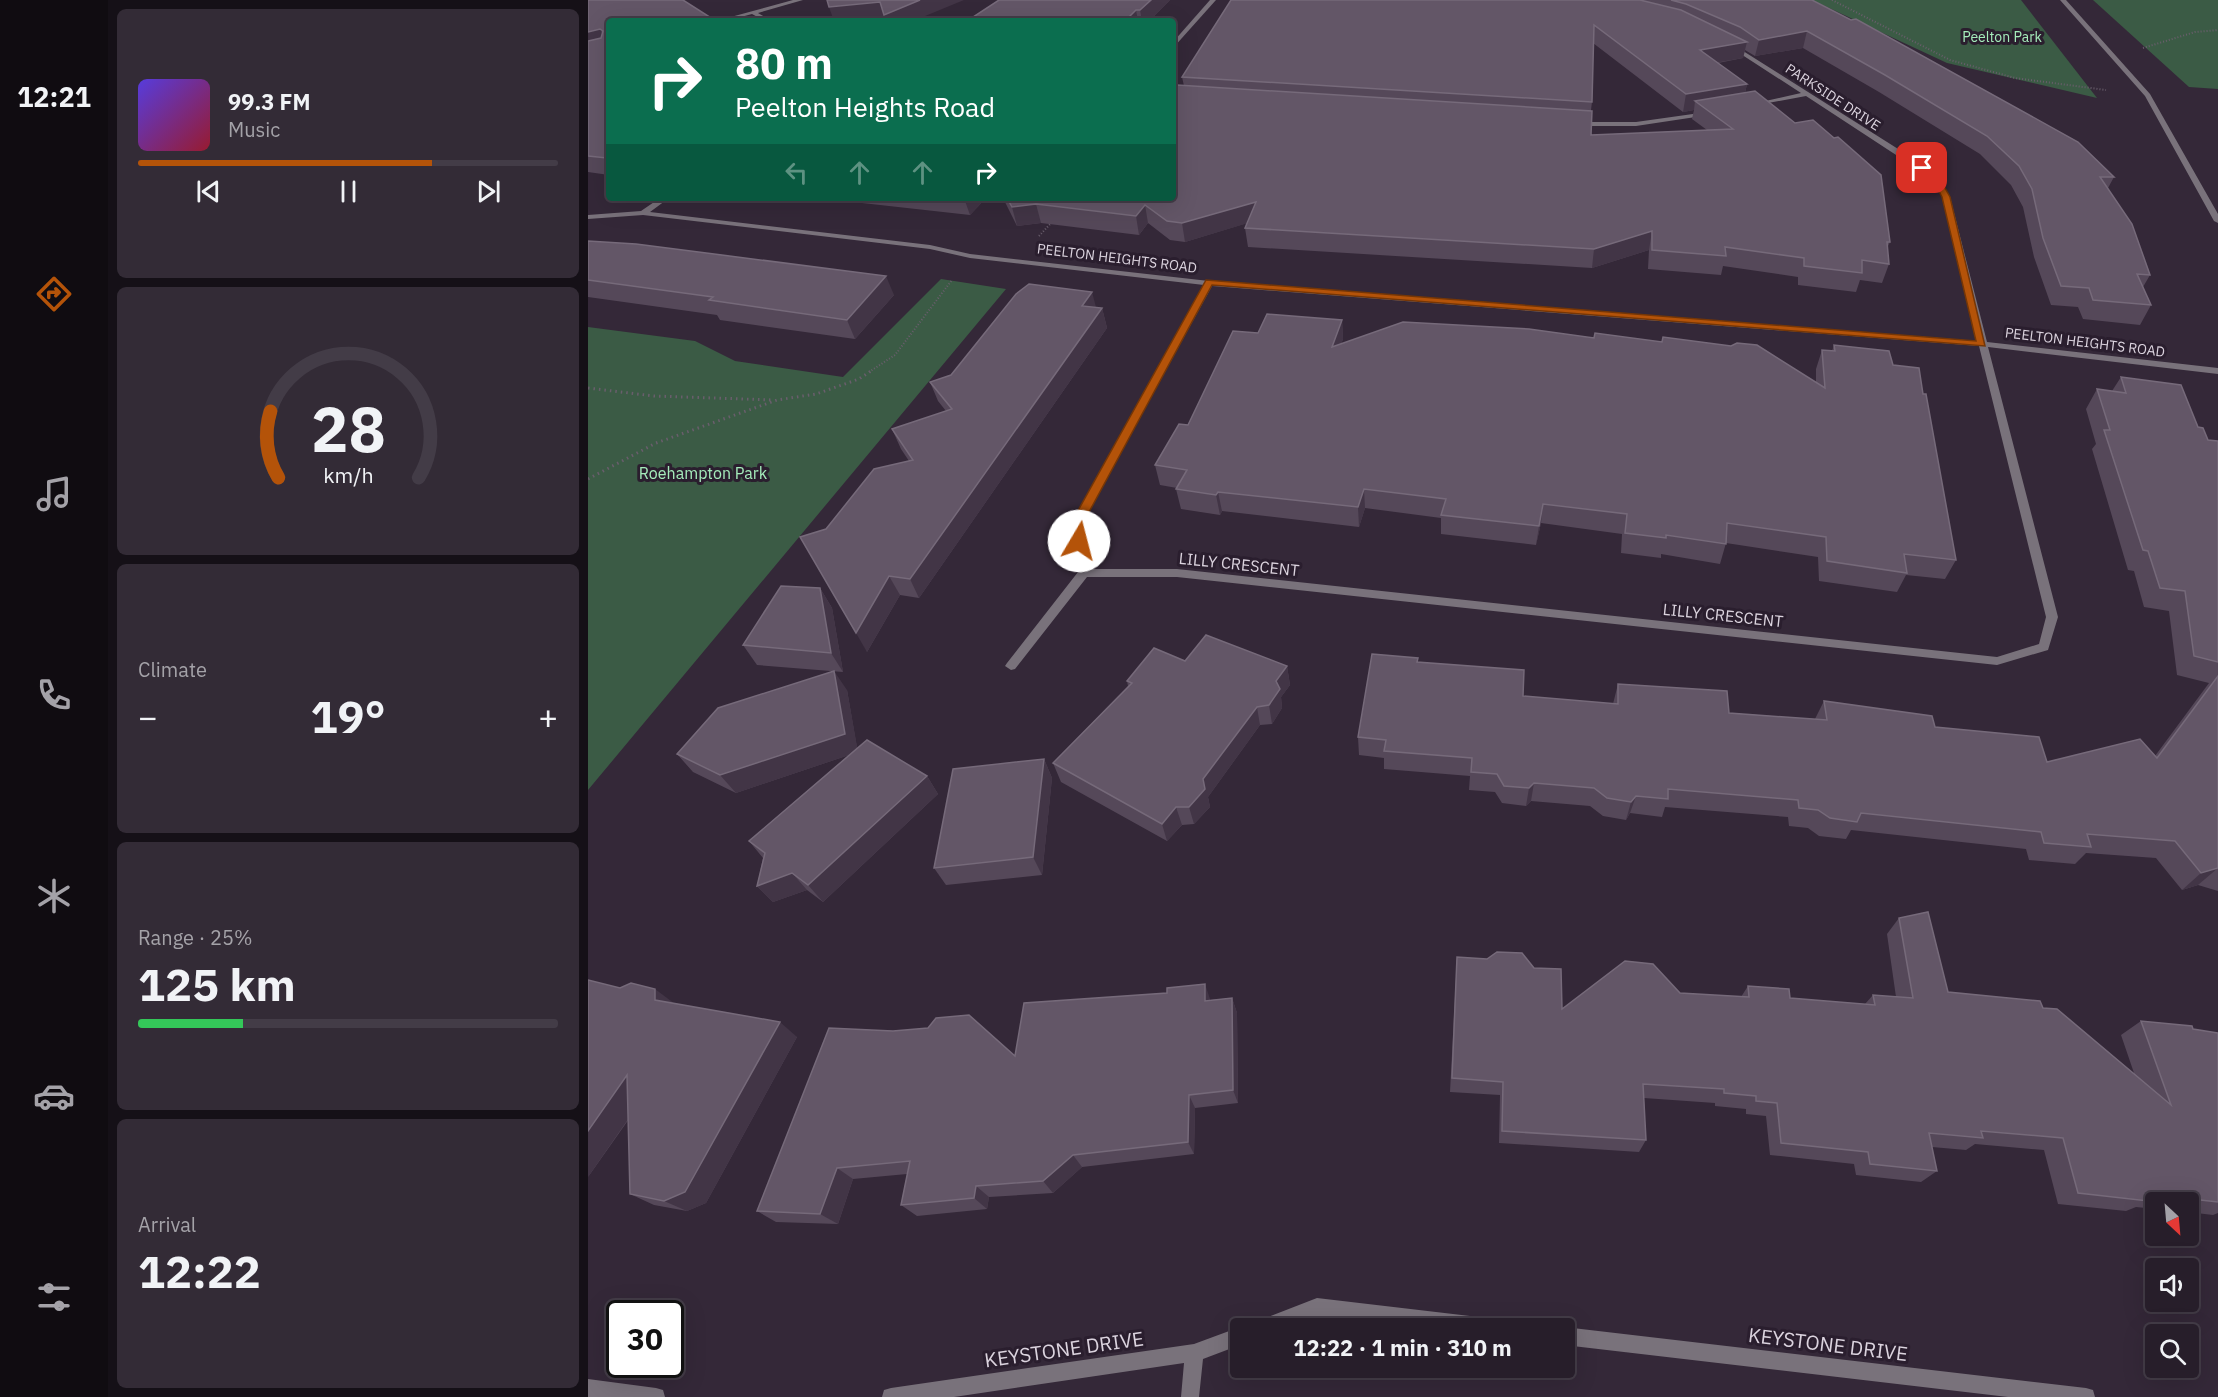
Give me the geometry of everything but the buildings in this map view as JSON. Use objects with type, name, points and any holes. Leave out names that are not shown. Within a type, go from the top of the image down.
[{"type":"street","points":[[730,18],[800,0]]},
{"type":"street","points":[[1176,43],[1214,0]]},
{"type":"street","points":[[2063,0],[2148,95],[2218,221]]},
{"type":"street","points":[[753,12],[764,18]]},
{"type":"street","name":"PARKSIDE DRIVE","points":[[1724,42],[1922,168],[1938,183],[1946,197],[1981,344]]},
{"type":"street","points":[[1748,106],[1806,94]]},
{"type":"street","points":[[1564,123],[1635,124],[1713,113]]},
{"type":"street","points":[[643,213],[661,201]]},
{"type":"street","name":"PEELTON HEIGHTS ROAD","points":[[588,217],[643,213],[930,247],[970,256],[1209,282],[1981,344],[2218,371]]},
{"type":"street","points":[[1011,666],[1084,573],[1076,525],[1209,282]]},
{"type":"street","name":"LILLY CRESCENT","points":[[1084,573],[1177,573],[1996,661],[2044,647],[2052,617],[1981,344]]},
{"type":"street","points":[[1288,1318],[1317,1307],[1410,1318]]},
{"type":"street","name":"KEYSTONE DRIVE","points":[[1575,1337],[2086,1397]]},
{"type":"street","name":"KEYSTONE DRIVE","points":[[891,1397],[1194,1353],[1230,1340]]},
{"type":"street","points":[[1190,1397],[1194,1353]]},
{"type":"street","points":[[588,1388],[656,1397]]},
{"type":"path","points":[[1832,0],[1950,60],[2015,78],[2148,95]]},
{"type":"path","points":[[2114,57],[2195,32],[2218,30]]},
{"type":"path","points":[[588,388],[654,396],[777,400],[816,394],[859,379],[895,355],[970,256]]},
{"type":"path","points":[[588,479],[656,443],[777,400]]},
{"type":"green space","name":"Peelton Park","points":[[1812,0],[2021,0],[2097,98],[1947,63]]},
{"type":"green space","points":[[2093,0],[2218,0],[2218,89],[2189,87]]},
{"type":"green space","name":"Roehampton Park","points":[[941,279],[1006,289],[588,790],[588,327],[695,341],[735,361],[843,377]]},
{"type":"route","points":[[1079,541],[1076,525],[1209,282],[1981,344],[1946,197],[1938,183],[1922,168]]}]
